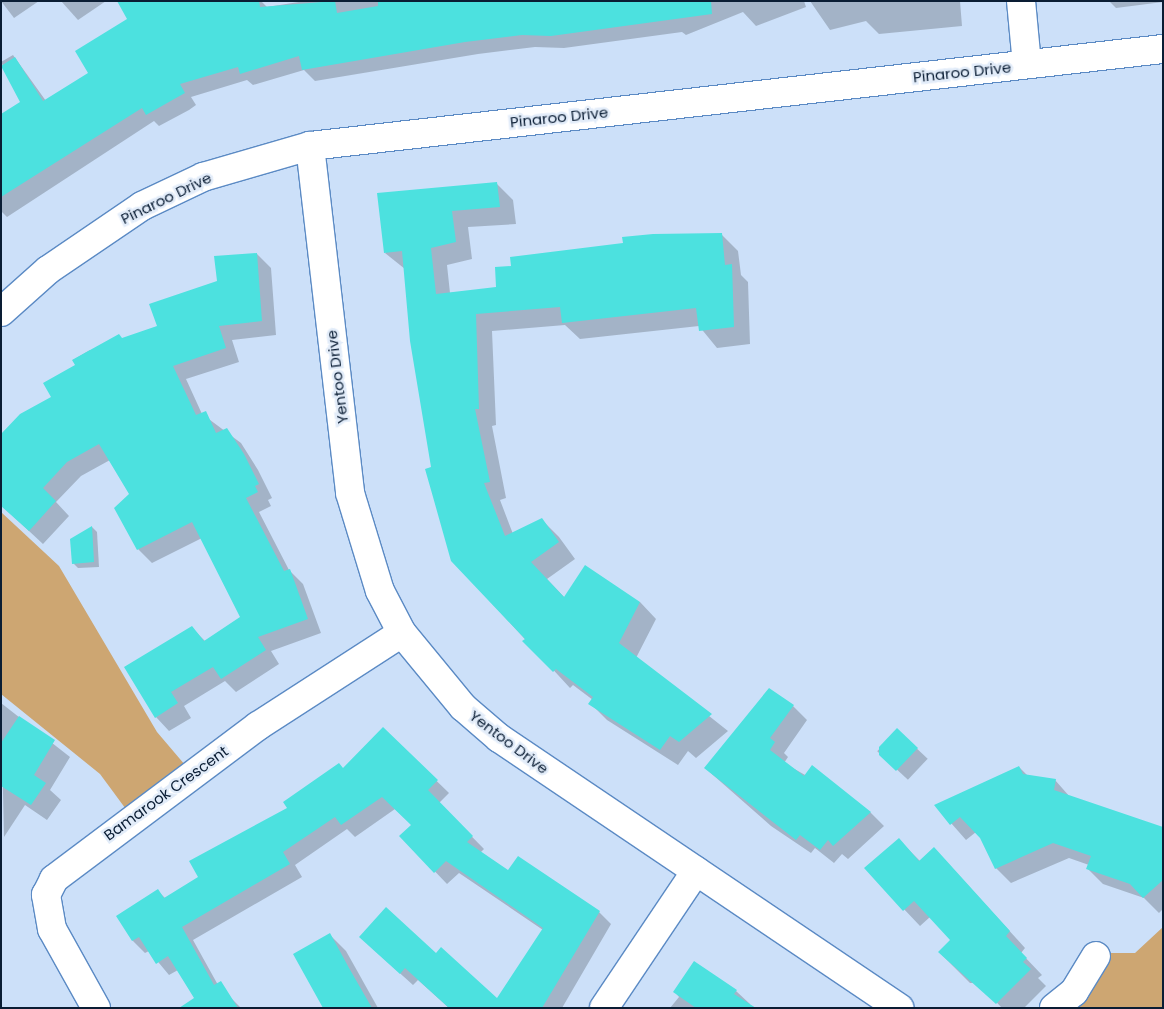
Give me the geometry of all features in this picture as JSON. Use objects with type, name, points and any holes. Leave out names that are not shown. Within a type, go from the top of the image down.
[{"type":"street","points":[[1021,1],[1027,64]]},
{"type":"street","name":"Pinaroo Drive","points":[[1,312],[48,270],[142,206],[203,177],[310,146],[1163,49]]},
{"type":"street","name":"Yentoo Drive","points":[[310,146],[350,492],[380,591],[402,633],[463,707],[499,738],[899,1008]]},
{"type":"street","name":"Bamarook Crescent","points":[[96,1008],[49,919],[46,895],[54,879],[258,726],[402,633]]},
{"type":"street","points":[[604,1008],[696,871]]},
{"type":"street","points":[[1054,1008],[1074,992],[1096,956]]},
{"type":"shaded area","points":[[1,512],[59,566],[157,732],[191,772],[131,816],[100,774],[1,694]]},
{"type":"shaded area","points":[[1163,927],[1163,1008],[1061,1008],[1096,953],[1135,953]]},
{"type":"building","points":[[117,1],[259,1],[260,7],[335,1],[337,13],[378,6],[378,1],[711,1],[712,14],[551,36],[522,35],[465,42],[302,70],[299,56],[240,74],[238,67],[180,84],[185,93],[146,115],[142,108],[1,197],[1,114],[20,102],[1,66],[15,57],[43,101],[88,73],[75,51],[127,19]]},
{"type":"building","points":[[497,182],[500,207],[452,211],[456,242],[431,248],[436,294],[496,287],[495,267],[511,266],[510,257],[623,243],[622,237],[653,234],[722,233],[725,265],[732,264],[734,327],[699,331],[696,308],[562,323],[560,307],[476,314],[479,409],[475,409],[490,482],[484,483],[505,536],[542,518],[559,542],[531,562],[564,597],[585,565],[640,602],[619,643],[712,714],[679,742],[670,736],[660,750],[588,704],[593,697],[556,669],[553,672],[522,641],[525,639],[451,561],[425,469],[431,467],[410,341],[402,251],[384,253],[377,193]]},
{"type":"building","points":[[257,253],[262,321],[219,326],[226,348],[173,366],[196,415],[206,411],[216,433],[227,428],[244,454],[259,484],[255,486],[258,492],[246,498],[284,571],[290,569],[308,619],[258,637],[266,650],[221,679],[213,667],[171,692],[178,703],[155,718],[124,667],[192,626],[204,641],[240,617],[192,522],[137,550],[114,508],[129,494],[99,444],[67,462],[43,488],[56,501],[29,531],[1,506],[1,434],[20,414],[51,397],[43,383],[75,365],[72,360],[119,334],[122,338],[157,326],[149,304],[217,281],[214,256]]},
{"type":"building","points":[[92,526],[94,562],[72,564],[70,539]]},
{"type":"building","points":[[769,688],[794,705],[770,738],[775,742],[770,750],[804,776],[812,765],[871,812],[833,846],[828,840],[820,850],[800,835],[796,840],[704,768]]},
{"type":"building","points":[[19,716],[55,740],[34,775],[46,783],[31,805],[1,786],[1,743]]},
{"type":"building","points":[[383,727],[438,780],[428,790],[473,836],[467,842],[508,870],[518,856],[600,911],[542,1008],[449,1008],[405,968],[400,974],[359,937],[386,907],[436,953],[441,947],[497,998],[543,928],[446,861],[434,873],[399,836],[411,825],[382,797],[341,825],[335,817],[283,852],[290,864],[182,927],[214,985],[221,981],[238,1008],[179,1008],[194,998],[168,956],[156,964],[139,937],[132,941],[116,916],[158,889],[164,898],[198,877],[189,861],[287,808],[283,802],[339,763],[343,768]]},
{"type":"building","points":[[897,728],[918,748],[896,771],[879,755],[879,747]]},
{"type":"building","points":[[1019,766],[1023,774],[1056,779],[1054,790],[1163,827],[1163,880],[1143,898],[1130,884],[1086,869],[1091,856],[1053,843],[995,869],[980,838],[960,817],[950,825],[934,805]]},
{"type":"building","points":[[899,838],[919,861],[934,847],[1010,931],[1006,936],[1027,958],[1023,962],[1031,969],[996,1004],[938,952],[950,940],[914,901],[903,911],[864,868]]},
{"type":"building","points":[[330,933],[372,1008],[323,1008],[293,954]]},
{"type":"building","points":[[694,961],[737,990],[734,994],[756,1008],[696,1008],[673,992]]}]
